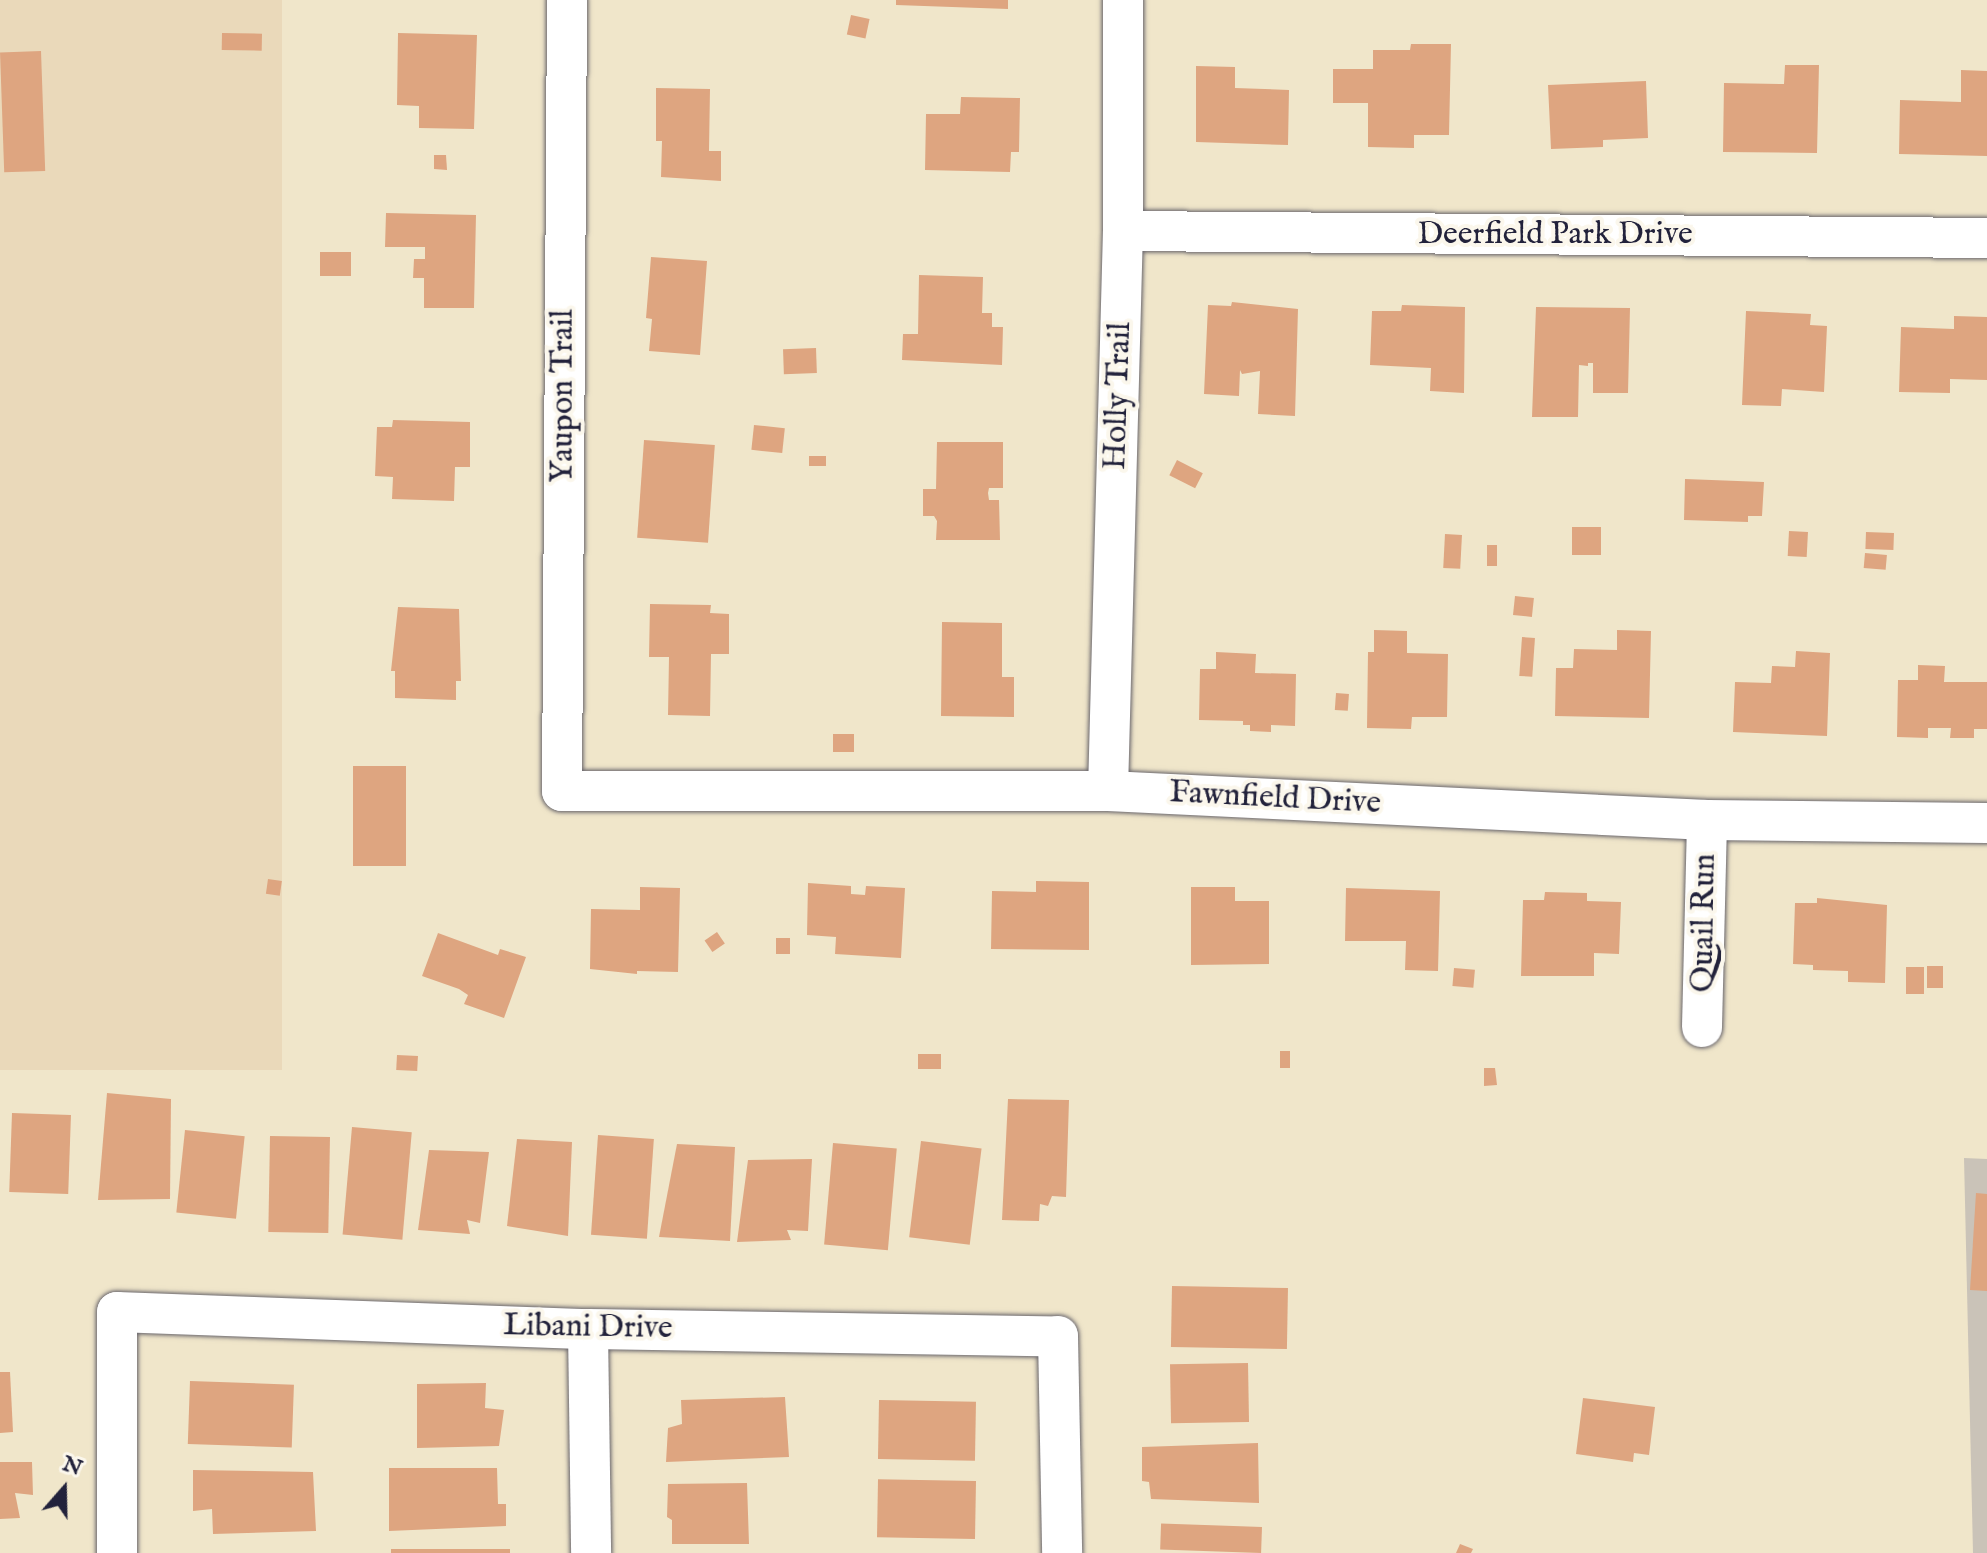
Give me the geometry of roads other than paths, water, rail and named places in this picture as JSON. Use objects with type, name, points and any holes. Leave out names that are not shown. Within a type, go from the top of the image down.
[{"type":"street","name":"Yaupon Trail","points":[[562,791],[567,0]]},
{"type":"street","name":"Holly Trail","points":[[1108,791],[1123,231],[1123,0]]},
{"type":"street","name":"Deerfield Park Drive","points":[[1123,231],[1987,238]]},
{"type":"street","name":"Fawnfield Drive","points":[[562,791],[1108,791],[1707,820],[1987,823]]},
{"type":"street","name":"Quail Run","points":[[1702,1027],[1707,820]]},
{"type":"street","name":"Libani Drive","points":[[117,1553],[117,1312],[588,1329],[1058,1336],[1062,1553]]},
{"type":"street","points":[[588,1329],[591,1553]]}]
